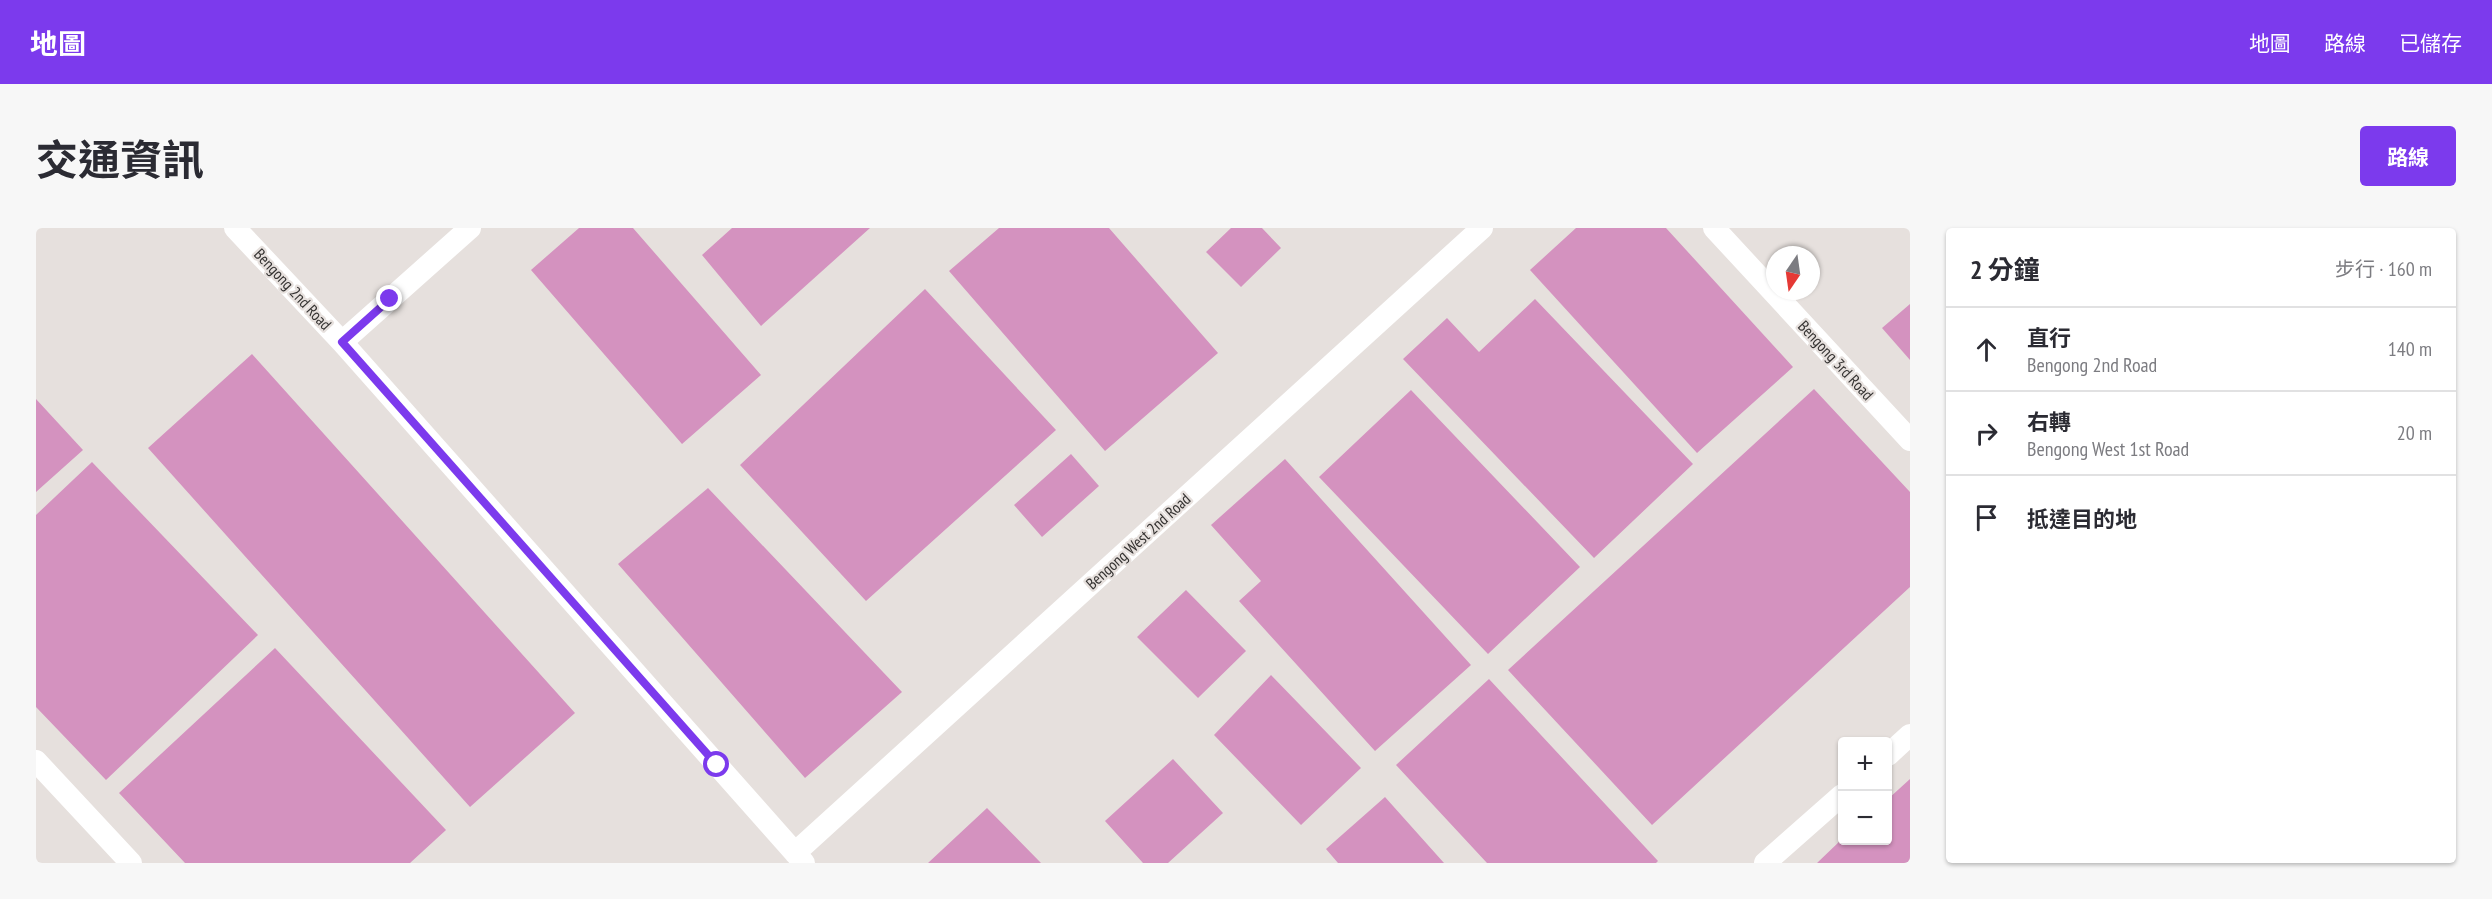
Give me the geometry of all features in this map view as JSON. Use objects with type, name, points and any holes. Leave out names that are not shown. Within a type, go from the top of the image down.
[{"type":"street","name":"Bengong 2nd Road","points":[[235,228],[342,342],[799,858]]},
{"type":"street","points":[[342,342],[470,228]]},
{"type":"street","name":"Bengong West 2nd Road","points":[[799,858],[1482,228]]},
{"type":"street","name":"Bengong 3rd Road","points":[[1714,228],[1910,440]]},
{"type":"street","points":[[1892,751],[1910,735]]},
{"type":"street","points":[[36,761],[131,863]]},
{"type":"street","points":[[1765,863],[1838,799]]},
{"type":"building","points":[[579,228],[633,228],[761,375],[682,444],[531,270]]},
{"type":"building","points":[[732,228],[870,228],[761,326],[702,255]]},
{"type":"building","points":[[999,228],[1109,228],[1218,353],[1105,451],[949,271]]},
{"type":"building","points":[[1231,228],[1262,228],[1281,248],[1241,287],[1206,252]]},
{"type":"building","points":[[1576,228],[1666,228],[1793,367],[1697,453],[1530,270]]},
{"type":"building","points":[[925,289],[1056,430],[866,601],[740,465]]},
{"type":"building","points":[[1535,299],[1693,464],[1594,558],[1403,359],[1447,318],[1479,352]]},
{"type":"building","points":[[1910,304],[1910,360],[1882,328]]},
{"type":"building","points":[[252,354],[575,713],[470,807],[148,448]]},
{"type":"building","points":[[1814,389],[1910,492],[1910,587],[1652,825],[1508,670]]},
{"type":"building","points":[[1411,390],[1580,567],[1488,654],[1319,477]]},
{"type":"building","points":[[36,399],[83,450],[36,492]]},
{"type":"building","points":[[1071,454],[1099,486],[1042,537],[1014,505]]},
{"type":"building","points":[[1285,459],[1471,665],[1375,751],[1239,601],[1261,581],[1211,525]]},
{"type":"building","points":[[92,462],[258,635],[106,780],[36,707],[36,515]]},
{"type":"building","points":[[708,488],[902,692],[805,778],[618,564]]},
{"type":"building","points":[[1186,590],[1246,651],[1198,698],[1137,637]]},
{"type":"building","points":[[275,648],[446,830],[410,863],[185,863],[119,793]]},
{"type":"building","points":[[1271,675],[1361,768],[1301,825],[1214,735]]},
{"type":"building","points":[[1489,679],[1658,861],[1656,863],[1487,863],[1396,765]]},
{"type":"building","points":[[1173,759],[1223,813],[1168,863],[1143,863],[1105,821]]},
{"type":"building","points":[[1910,779],[1910,863],[1817,863],[1838,843],[1838,845],[1892,845],[1892,795]]},
{"type":"building","points":[[1385,797],[1444,863],[1338,863],[1326,849]]},
{"type":"building","points":[[987,808],[1041,863],[928,863]]},
{"type":"route","points":[[390,299],[342,342],[717,765]]}]
